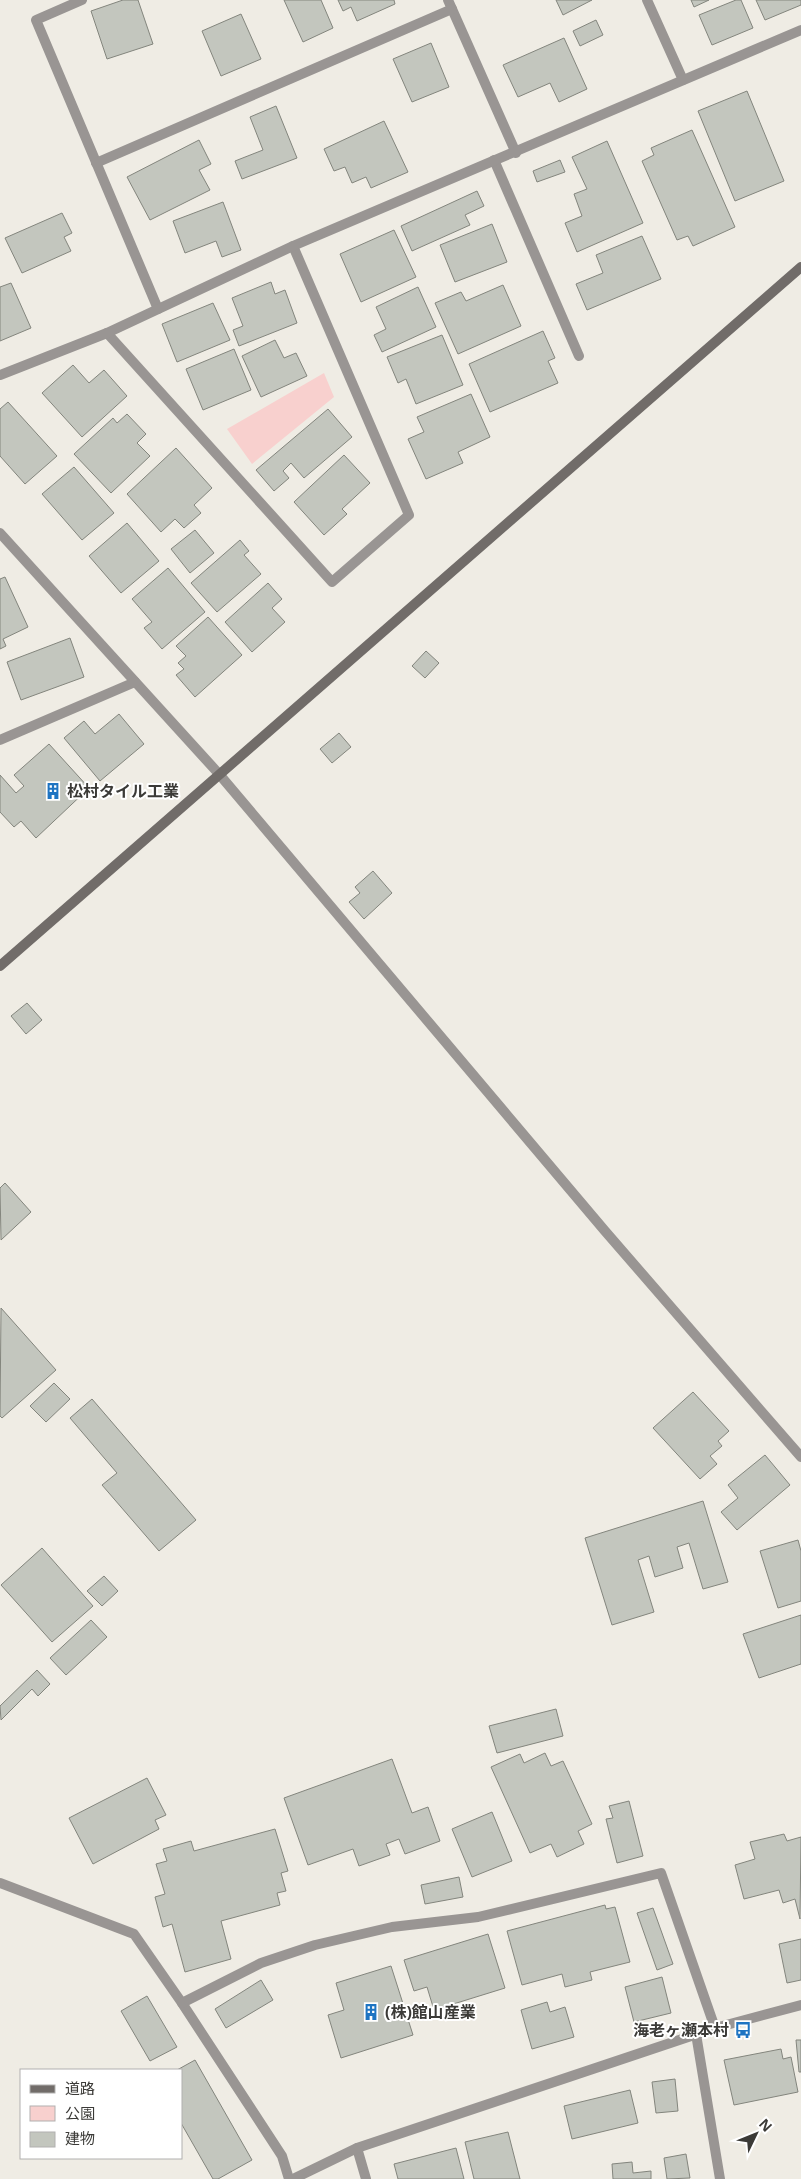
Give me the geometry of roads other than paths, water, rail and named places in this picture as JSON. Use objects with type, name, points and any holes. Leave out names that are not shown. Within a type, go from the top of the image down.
[{"type":"street","points":[[82,0],[36,20],[158,309]]},
{"type":"street","points":[[648,0],[683,80]]},
{"type":"street","points":[[96,163],[450,4],[516,152]]},
{"type":"street","points":[[0,375],[107,332],[293,246],[801,30]]},
{"type":"street","points":[[494,160],[579,356]]},
{"type":"street","points":[[107,332],[332,582],[409,514],[293,246]]},
{"type":"street","points":[[0,966],[801,267]]},
{"type":"street","points":[[0,533],[219,774],[598,1223],[801,1457]]},
{"type":"street","points":[[0,740],[135,682]]},
{"type":"street","points":[[182,2003],[261,1963],[315,1944],[392,1927],[478,1917],[662,1873],[715,2028]]},
{"type":"street","points":[[0,1883],[134,1934],[182,2003],[282,2156],[289,2179]]},
{"type":"street","points":[[293,2179],[357,2148],[696,2034],[801,2005]]},
{"type":"street","points":[[696,2034],[720,2179]]},
{"type":"street","points":[[357,2148],[366,2179]]},
{"type":"place","name":"松村タイル工業","points":[[53,791]]},
{"type":"place","name":"(株)館山産業","points":[[371,2012]]},
{"type":"place","name":"海老ヶ瀬本村","points":[[743,2030]]}]
